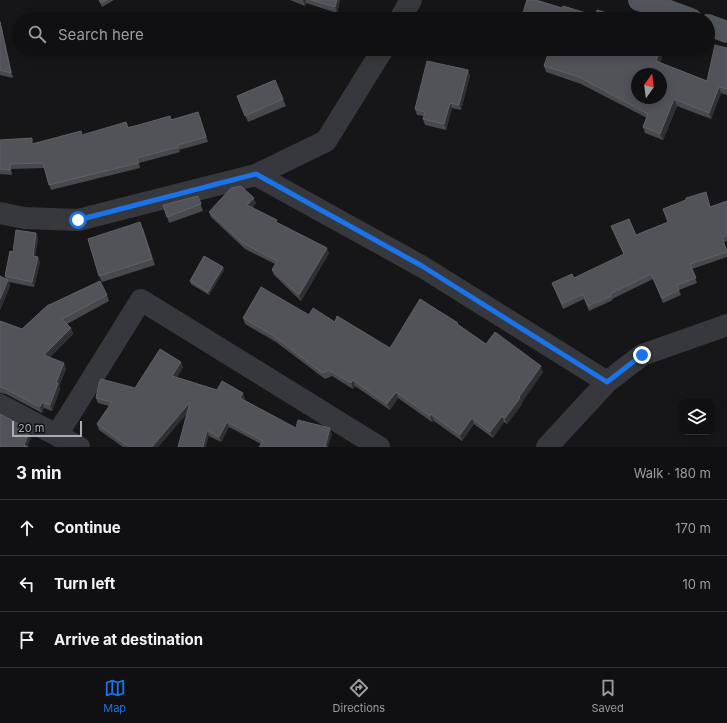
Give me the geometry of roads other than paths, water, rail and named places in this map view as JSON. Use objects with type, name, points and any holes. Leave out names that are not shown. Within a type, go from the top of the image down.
[{"type":"main road","points":[[639,0],[672,12]]},
{"type":"main road","points":[[715,28],[727,32]]},
{"type":"street","points":[[404,12],[411,0]]},
{"type":"street","points":[[0,213],[24,218],[78,220],[256,174],[326,141],[379,56]]},
{"type":"street","points":[[256,174],[422,266],[607,382]]},
{"type":"street","points":[[57,435],[141,300],[379,447]]},
{"type":"street","points":[[546,447],[607,382],[642,355],[727,325]]},
{"type":"street","points":[[0,405],[79,447]]}]
